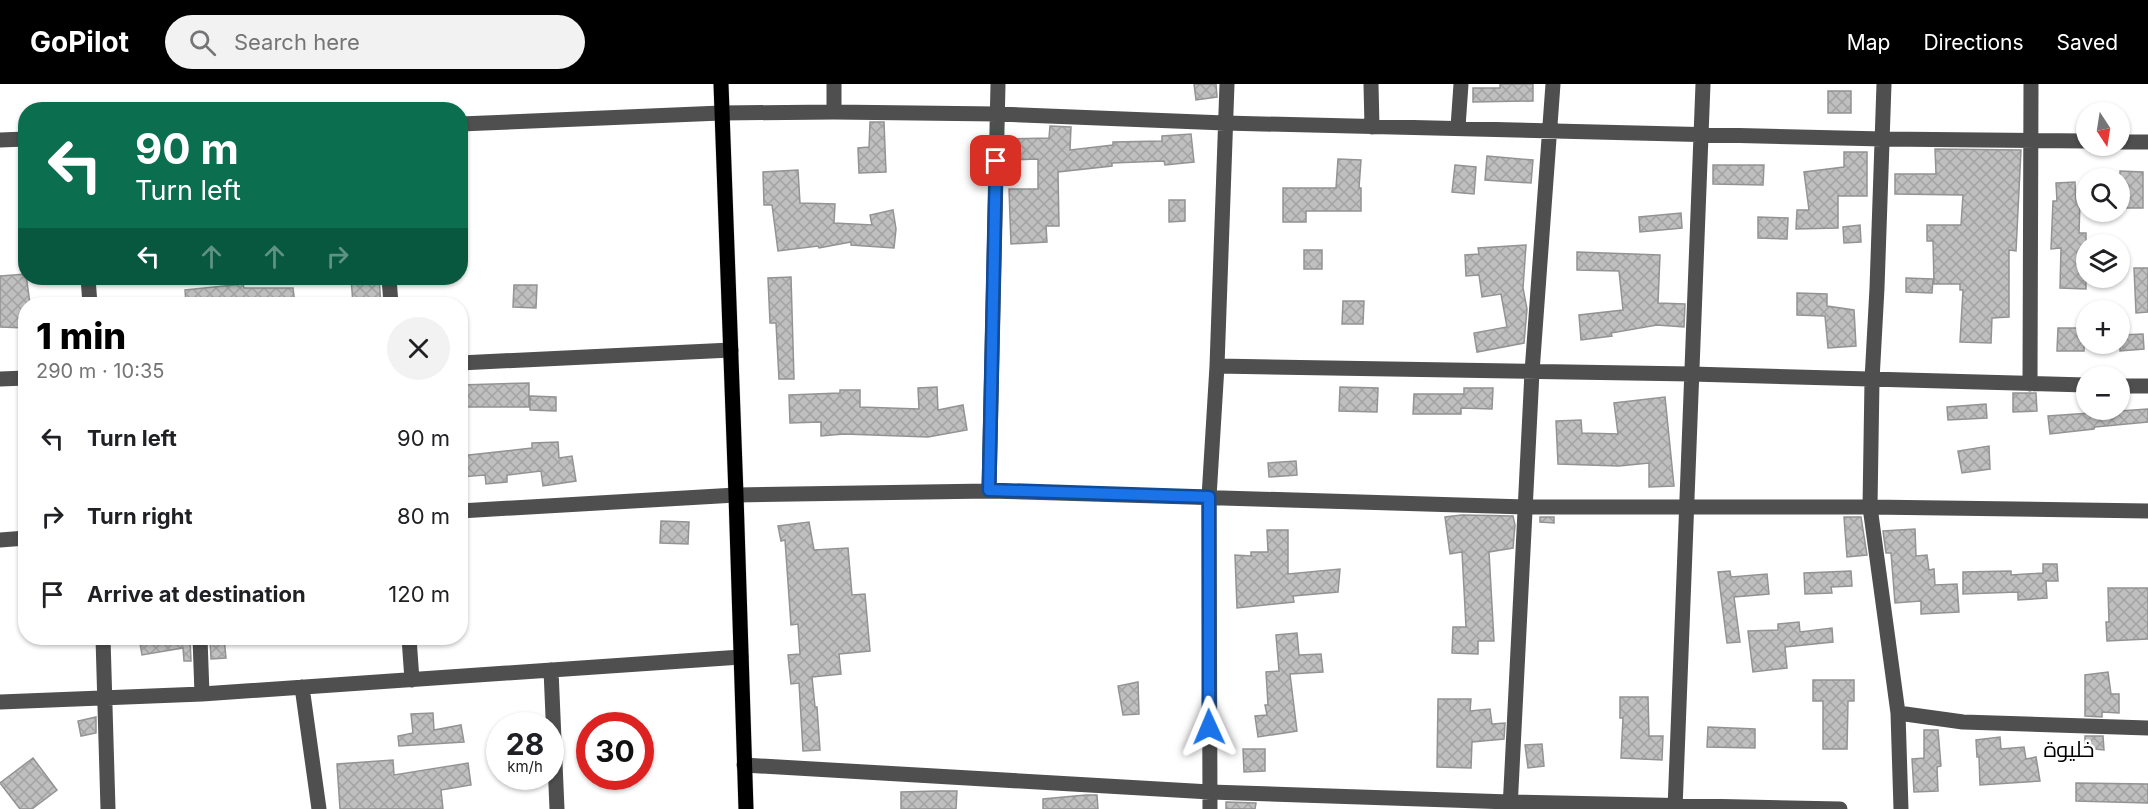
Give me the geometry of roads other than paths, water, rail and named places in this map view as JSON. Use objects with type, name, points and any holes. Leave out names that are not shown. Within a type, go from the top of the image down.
[{"type":"main road","points":[[721,84],[746,809]]},
{"type":"street","points":[[834,84],[834,112]]},
{"type":"street","points":[[989,490],[998,84]]},
{"type":"street","points":[[1210,809],[1209,497],[1217,366],[1227,84]]},
{"type":"street","points":[[1371,84],[1372,127]]},
{"type":"street","points":[[1458,128],[1461,84]]},
{"type":"street","points":[[1510,805],[1532,372],[1553,84]]},
{"type":"street","points":[[1675,806],[1703,84]]},
{"type":"street","points":[[1884,84],[1872,380],[1870,507],[1898,713],[1901,809]]},
{"type":"street","points":[[2030,384],[2031,84]]},
{"type":"street","points":[[468,124],[721,113],[834,112],[997,114],[1225,123],[1701,135],[2076,141]]},
{"type":"street","points":[[0,140],[18,139]]},
{"type":"street","points":[[2130,142],[2148,142]]},
{"type":"street","points":[[468,363],[731,350]]},
{"type":"street","points":[[1217,366],[1691,374],[2076,385]]},
{"type":"street","points":[[0,379],[18,378]]},
{"type":"street","points":[[2130,386],[2148,386]]},
{"type":"street","points":[[468,511],[736,495],[989,490],[1526,507],[1870,507],[2148,511]]},
{"type":"street","points":[[0,540],[18,539]]},
{"type":"street","points":[[103,645],[108,809]]},
{"type":"street","points":[[200,645],[202,694]]},
{"type":"street","points":[[410,645],[412,680]]},
{"type":"street","points":[[0,702],[202,694],[741,657]]},
{"type":"street","points":[[550,670],[556,809]]},
{"type":"street","points":[[302,687],[319,809]]},
{"type":"street","points":[[1898,713],[1963,722],[2148,728]]},
{"type":"street","points":[[744,765],[1210,792],[1510,805],[1840,809]]},
{"type":"district","name":"خليوة","points":[[2069,749]]}]
